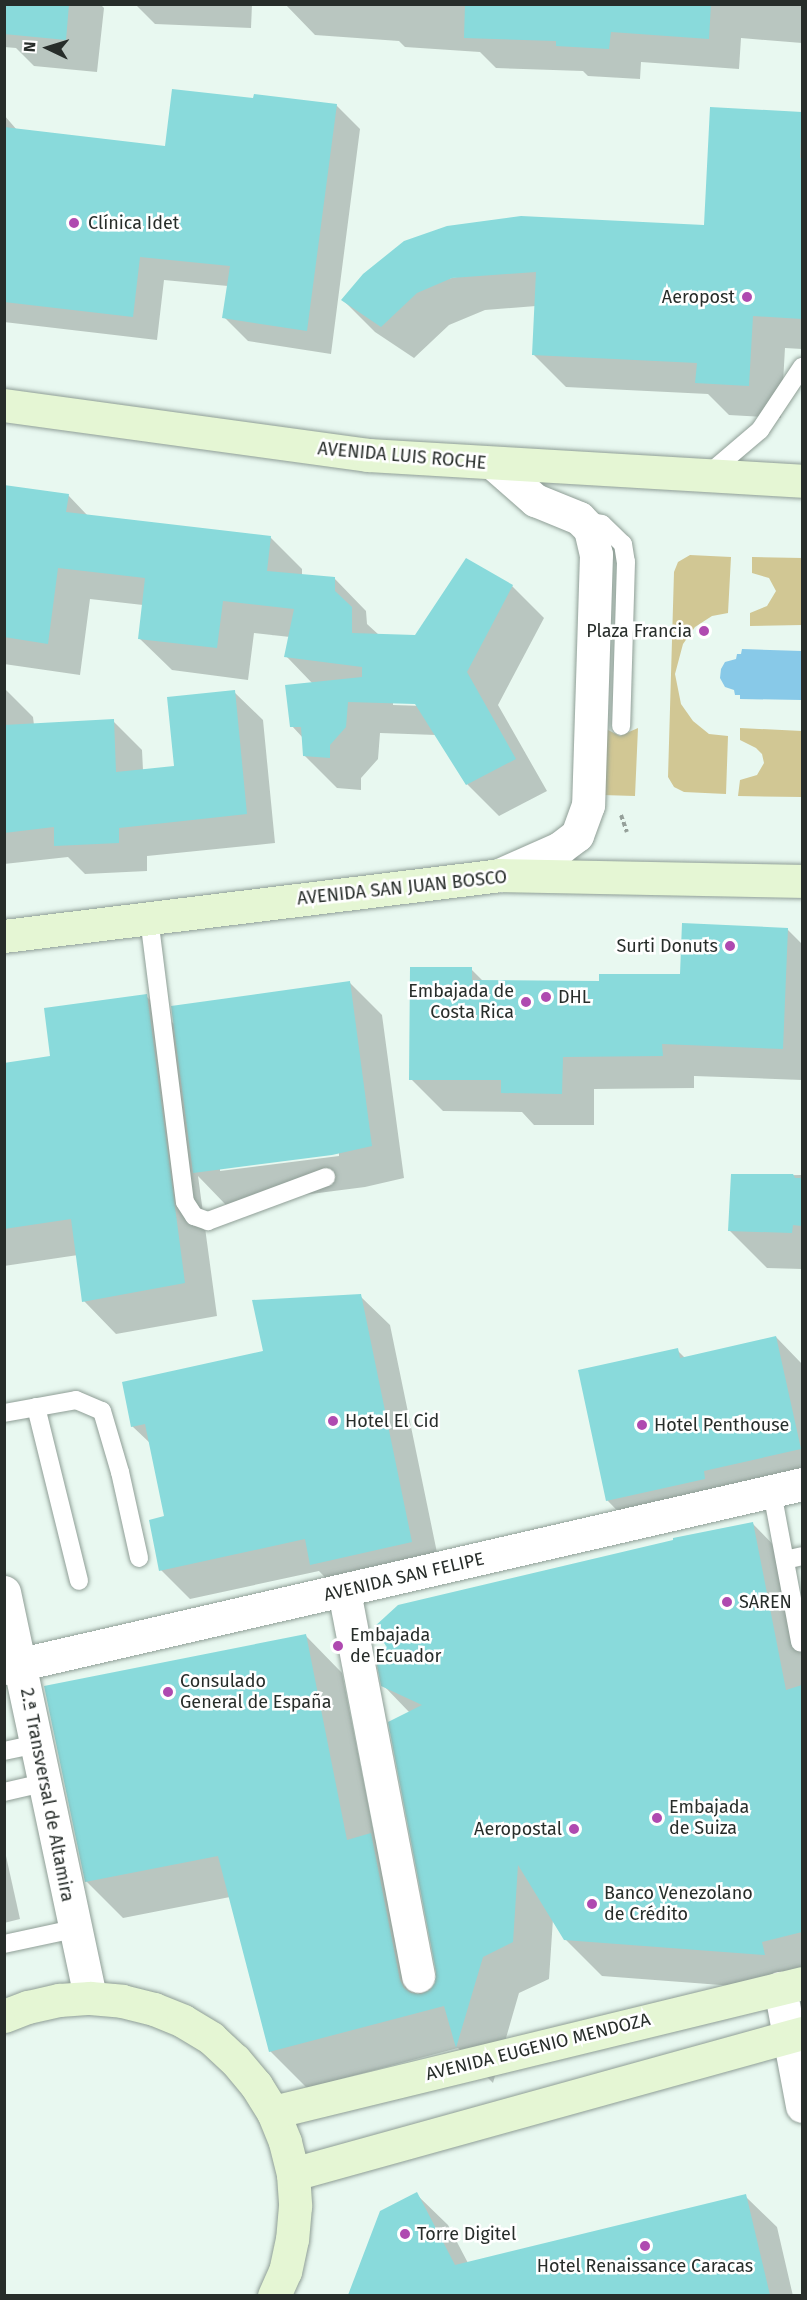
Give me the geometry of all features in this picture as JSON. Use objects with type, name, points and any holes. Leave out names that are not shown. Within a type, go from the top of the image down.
[{"type":"main road","name":"AVENIDA LUIS ROCHE","points":[[4,405],[368,455],[802,481]]},
{"type":"main road","name":"AVENIDA SAN JUAN BOSCO","points":[[4,936],[499,875],[802,881]]},
{"type":"main road","name":"AVENIDA EUGENIO MENDOZA","points":[[273,2112],[791,1985]]},
{"type":"main road","points":[[4,2016],[28,2007],[59,2000],[90,1998],[122,2001],[154,2008],[183,2021],[210,2038],[235,2060],[256,2085],[273,2112],[285,2142],[293,2174],[295,2206],[292,2239],[285,2271],[274,2295]]},
{"type":"main road","points":[[293,2174],[796,2035]]},
{"type":"street","points":[[494,464],[535,500],[583,521],[590,529],[596,554],[588,805],[577,835],[560,848],[499,875]]},
{"type":"street","name":"AVENIDA SAN FELIPE","points":[[13,1666],[787,1488]]},
{"type":"street","points":[[344,1591],[418,1976]]},
{"type":"street","name":"2.ª Transversal de Altamira","points":[[4,1592],[13,1666],[36,1744],[90,1998]]},
{"type":"street","points":[[791,1985],[802,2106]]},
{"type":"lane","points":[[698,476],[713,470],[760,430],[802,367]]},
{"type":"lane","points":[[583,521],[602,524],[623,544],[626,562],[621,726]]},
{"type":"lane","points":[[149,918],[184,1202],[194,1216],[208,1221],[326,1177]]},
{"type":"lane","points":[[4,1413],[76,1400],[102,1411],[120,1472],[139,1558]]},
{"type":"lane","points":[[36,1407],[79,1581]]},
{"type":"lane","points":[[787,1488],[800,1642]]},
{"type":"lane","points":[[4,1751],[36,1744]]},
{"type":"lane","points":[[4,1792],[43,1783]]},
{"type":"lane","points":[[4,1944],[74,1929]]},
{"type":"path","points":[[619,810],[627,832]]},
{"type":"shaded area","points":[[690,555],[731,557],[728,613],[712,616],[695,627],[683,644],[675,674],[681,704],[693,721],[709,734],[728,736],[726,794],[684,792],[674,787],[668,777],[674,572],[678,562]]},
{"type":"shaded area","points":[[752,557],[802,558],[802,625],[750,626],[750,613],[767,606],[776,591],[769,578],[752,573]]},
{"type":"shaded area","points":[[604,728],[620,736],[638,728],[635,796],[602,795]]},
{"type":"shaded area","points":[[740,728],[802,731],[802,797],[738,796],[740,780],[757,775],[764,763],[762,754],[756,748],[740,740]]},
{"type":"water","points":[[742,649],[802,651],[802,700],[740,699],[740,695],[735,695],[734,690],[725,687],[720,678],[721,669],[725,662],[736,659]]},
{"type":"building","points":[[4,4],[69,4],[66,40],[4,34]]},
{"type":"building","points":[[465,4],[711,4],[709,39],[611,32],[609,49],[556,46],[556,41],[464,38]]},
{"type":"building","points":[[172,89],[253,98],[254,94],[337,104],[307,331],[222,318],[230,266],[140,257],[133,317],[4,302],[4,127],[165,146]]},
{"type":"building","points":[[710,107],[802,112],[800,158],[802,158],[802,319],[753,316],[749,386],[695,383],[697,363],[532,355],[536,272],[452,278],[417,293],[381,327],[341,300],[363,274],[404,241],[447,226],[521,216],[704,225]]},
{"type":"building","points":[[4,485],[69,494],[66,512],[271,536],[267,571],[335,577],[335,591],[352,607],[352,633],[415,635],[466,558],[513,585],[467,672],[516,759],[466,785],[415,704],[348,702],[346,727],[330,745],[330,758],[303,756],[301,727],[290,727],[285,685],[362,677],[362,667],[284,657],[294,609],[223,601],[217,648],[138,639],[145,578],[58,568],[48,644],[4,637]]},
{"type":"building","points":[[235,690],[247,814],[119,828],[119,843],[54,846],[54,827],[4,833],[4,725],[114,719],[116,772],[174,766],[167,697]]},
{"type":"building","points":[[682,923],[788,928],[783,1049],[662,1044],[663,1056],[563,1057],[562,1094],[501,1093],[501,1080],[409,1080],[410,967],[472,967],[472,980],[599,981],[599,974],[680,974]]},
{"type":"building","points":[[350,981],[372,1146],[332,1155],[193,1173],[171,1006]]},
{"type":"building","points":[[147,994],[185,1283],[82,1302],[71,1219],[4,1229],[4,1063],[50,1056],[44,1008]]},
{"type":"building","points":[[731,1174],[793,1174],[795,1178],[802,1178],[802,1226],[793,1225],[792,1233],[728,1231]]},
{"type":"building","points":[[361,1294],[412,1542],[310,1565],[305,1539],[159,1571],[149,1520],[164,1516],[145,1424],[131,1427],[122,1382],[263,1351],[252,1300]]},
{"type":"building","points":[[776,1336],[801,1449],[704,1471],[705,1479],[606,1501],[578,1370],[678,1348],[680,1358]]},
{"type":"building","points":[[753,1522],[786,1690],[802,1685],[802,1932],[762,1942],[765,1955],[564,1940],[518,1865],[513,1942],[483,1957],[456,2048],[444,2006],[269,2052],[218,1856],[85,1882],[44,1686],[306,1634],[347,1840],[371,1833],[400,1980],[404,1988],[411,1993],[421,1994],[430,1990],[435,1983],[436,1972],[388,1722],[422,1705],[381,1686],[376,1660],[386,1646],[374,1627],[398,1605],[673,1540],[673,1538]]},
{"type":"building","name":"Hotel Renaissance Caracas","points":[[417,2192],[455,2265],[746,2194],[770,2295],[348,2295],[380,2211]]},
{"type":"place","name":"Clínica Idet","points":[[74,223]]},
{"type":"place","name":"Aeropost","points":[[747,297]]},
{"type":"place","name":"Plaza Francia","points":[[704,631]]},
{"type":"place","name":"Surti Donuts","points":[[730,946]]},
{"type":"place","name":"DHL","points":[[546,997]]},
{"type":"place","name":"Embajada de Costa Rica","points":[[526,1002]]},
{"type":"place","name":"Hotel El Cid","points":[[333,1421]]},
{"type":"place","name":"Hotel Penthouse","points":[[642,1425]]},
{"type":"place","name":"SAREN","points":[[727,1602]]},
{"type":"place","name":"Embajada de Ecuador","points":[[338,1646]]},
{"type":"place","name":"Consulado General de España","points":[[168,1692]]},
{"type":"place","name":"Embajada de Suiza","points":[[657,1818]]},
{"type":"place","name":"Aeropostal","points":[[574,1829]]},
{"type":"place","name":"Banco Venezolano de Crédito","points":[[592,1904]]},
{"type":"place","name":"Torre Digitel","points":[[405,2234]]},
{"type":"place","name":"Hotel Renaissance Caracas","points":[[645,2246]]}]
